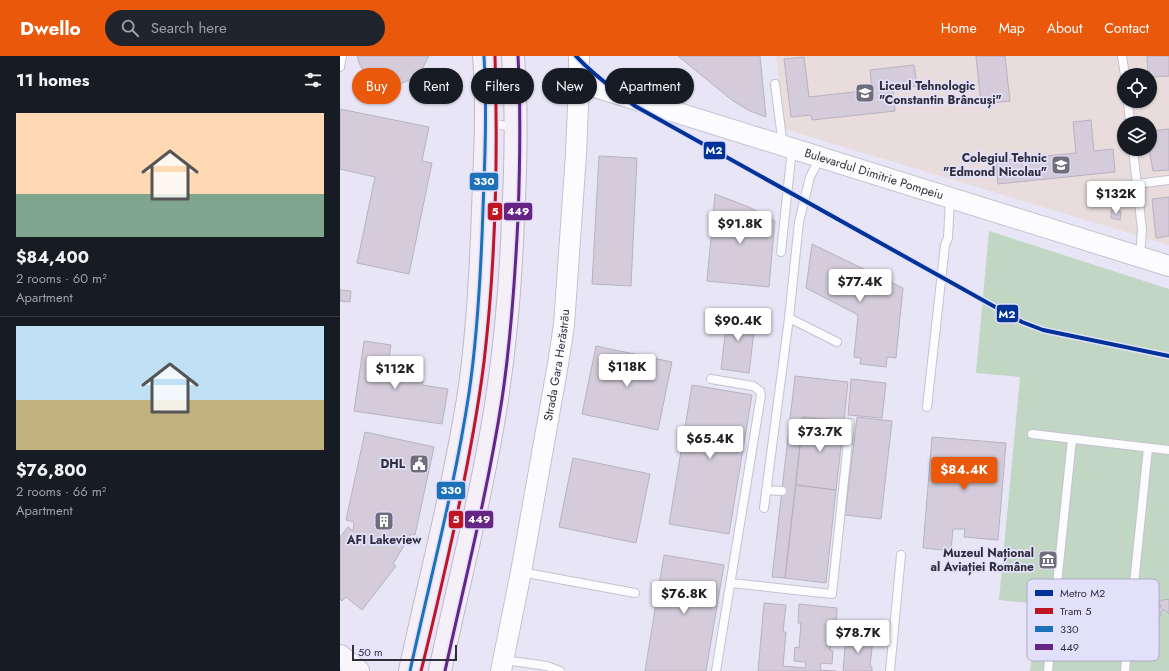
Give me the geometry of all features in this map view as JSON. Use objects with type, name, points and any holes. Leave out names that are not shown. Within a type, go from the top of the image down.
[{"type":"main road","points":[[410,671],[454,477],[476,342],[481,282],[487,123],[484,56]]},
{"type":"main road","points":[[440,671],[483,477],[498,393],[505,342],[511,277],[515,183],[513,56]]},
{"type":"main road","points":[[340,656],[358,671]]},
{"type":"street","name":"Strada Gara Herăstrău","points":[[579,56],[579,68]]},
{"type":"street","name":"Bulevardul Dimitrie Pompeiu","points":[[597,88],[1169,266]]},
{"type":"street","name":"Strada Gara Herăstrău","points":[[502,665],[521,572],[564,325],[578,104]]},
{"type":"lane","points":[[340,67],[342,56]]},
{"type":"lane","points":[[1122,56],[1123,68]]},
{"type":"lane","points":[[775,84],[788,148],[781,252]]},
{"type":"lane","points":[[487,123],[515,127]]},
{"type":"lane","points":[[1134,156],[1142,230],[1140,257]]},
{"type":"lane","points":[[764,508],[789,318],[799,222],[810,176],[820,158]]},
{"type":"lane","points":[[1137,184],[1169,180]]},
{"type":"lane","points":[[928,407],[945,245],[948,238],[950,198]]},
{"type":"lane","points":[[789,318],[837,342]]},
{"type":"lane","points":[[712,379],[753,386],[760,391],[761,395],[716,671]]},
{"type":"lane","points":[[731,583],[832,594],[839,498],[850,423]]},
{"type":"lane","points":[[1032,434],[1169,450]]},
{"type":"lane","points":[[1058,579],[1072,439]]},
{"type":"lane","points":[[1134,579],[1148,448]]},
{"type":"lane","points":[[766,490],[782,491]]},
{"type":"lane","points":[[890,671],[901,555]]},
{"type":"lane","points":[[521,572],[635,593]]},
{"type":"lane","points":[[1048,671],[1049,661]]},
{"type":"lane","points":[[1125,671],[1126,661]]},
{"type":"lane","points":[[502,665],[547,666],[560,671]]},
{"type":"shaded area","name":"Colegiul Tehnic \"Edmond Nicolau\"","points":[[776,56],[1169,56],[1169,245],[784,129]]},
{"type":"green space","points":[[989,231],[1169,289],[1169,671],[1030,671],[1031,661],[1159,661],[1159,579],[1027,579],[1027,603],[999,600],[1020,377],[976,373]]},
{"type":"building","points":[[357,56],[429,56],[423,68],[409,68],[409,80],[401,84],[401,68],[362,68]]},
{"type":"building","points":[[678,56],[760,56],[766,117],[750,111],[733,101]]},
{"type":"building","points":[[976,56],[1005,56],[1010,101],[981,104]]},
{"type":"building","points":[[1147,56],[1169,56],[1169,76],[1157,77],[1157,68],[1148,68]]},
{"type":"building","points":[[804,57],[809,97],[872,90],[870,70],[914,65],[917,86],[893,89],[895,111],[812,120],[811,115],[791,117],[784,59]]},
{"type":"building","points":[[340,109],[429,127],[422,161],[432,163],[409,274],[357,263],[375,177],[340,169]]},
{"type":"building","points":[[1091,120],[1094,151],[1113,149],[1115,172],[998,184],[996,161],[1076,153],[1073,122]]},
{"type":"building","points":[[1169,129],[1169,170],[1153,171],[1150,156],[1157,156],[1157,130]]},
{"type":"building","points":[[599,156],[637,158],[631,286],[592,284]]},
{"type":"building","points":[[715,194],[749,207],[775,221],[769,287],[707,281]]},
{"type":"building","points":[[1169,197],[1169,236],[1156,238],[1152,199]]},
{"type":"building","points":[[1111,210],[1121,212],[1120,220],[1111,218]]},
{"type":"building","points":[[812,244],[903,288],[896,358],[887,357],[886,367],[860,364],[861,358],[854,357],[858,315],[806,288]]},
{"type":"building","points":[[340,290],[351,291],[350,302],[340,301]]},
{"type":"building","points":[[728,311],[756,315],[749,373],[721,369]]},
{"type":"building","points":[[364,341],[391,345],[386,375],[423,381],[422,385],[448,389],[442,424],[354,411]]},
{"type":"building","points":[[596,346],[672,362],[658,430],[582,414]]},
{"type":"building","points":[[795,376],[848,382],[844,421],[803,417],[785,578],[772,577]]},
{"type":"building","points":[[851,379],[886,383],[882,418],[848,415]]},
{"type":"building","points":[[692,385],[752,395],[729,534],[669,524]]},
{"type":"building","points":[[803,417],[844,421],[836,490],[796,485]]},
{"type":"building","points":[[857,417],[892,421],[881,519],[845,515]]},
{"type":"building","name":"AFI Lakeview","points":[[365,432],[434,447],[415,535],[411,534],[393,564],[396,566],[362,610],[346,597],[342,601],[340,599],[340,537],[348,527],[353,531],[354,522],[346,520]]},
{"type":"building","points":[[932,437],[1006,443],[998,540],[964,537],[965,529],[953,529],[951,551],[923,548]]},
{"type":"building","points":[[573,458],[650,474],[636,543],[559,527]]},
{"type":"building","points":[[796,485],[836,490],[826,583],[785,578]]},
{"type":"building","points":[[664,555],[724,565],[706,671],[645,671]]},
{"type":"building","points":[[1169,599],[1169,614],[1163,609],[1159,617],[1159,609],[1161,606],[1159,601]]},
{"type":"building","points":[[764,603],[786,605],[783,632],[786,632],[783,666],[805,668],[806,662],[794,661],[795,647],[799,648],[801,623],[798,623],[799,604],[837,608],[836,627],[832,627],[830,650],[833,651],[832,664],[821,663],[820,670],[836,671],[758,671]]},
{"type":"building","points":[[846,636],[873,638],[870,667],[872,667],[872,671],[843,671]]},
{"type":"metro line","name":"M2","points":[[576,56],[597,76],[635,106],[1022,322],[1043,330],[1169,356]]},
{"type":"tram line","name":"5","points":[[421,671],[464,481],[484,362],[494,247],[496,171],[495,56]]},
{"type":"transit line","name":"330","points":[[410,671],[457,463],[475,347],[482,232],[485,132],[484,56]]},
{"type":"transit line","name":"449","points":[[445,671],[490,467],[508,354],[514,286],[519,198],[520,117],[518,56]]},
{"type":"place","name":"Liceul Tehnologic \"Constantin Brâncuși\"","points":[[865,93]]},
{"type":"place","name":"Colegiul Tehnic \"Edmond Nicolau\"","points":[[1061,165]]},
{"type":"place","name":"DHL","points":[[419,464]]},
{"type":"place","name":"AFI Lakeview","points":[[384,521]]},
{"type":"place","name":"Muzeul Național al Aviației Române","points":[[1048,560]]}]
